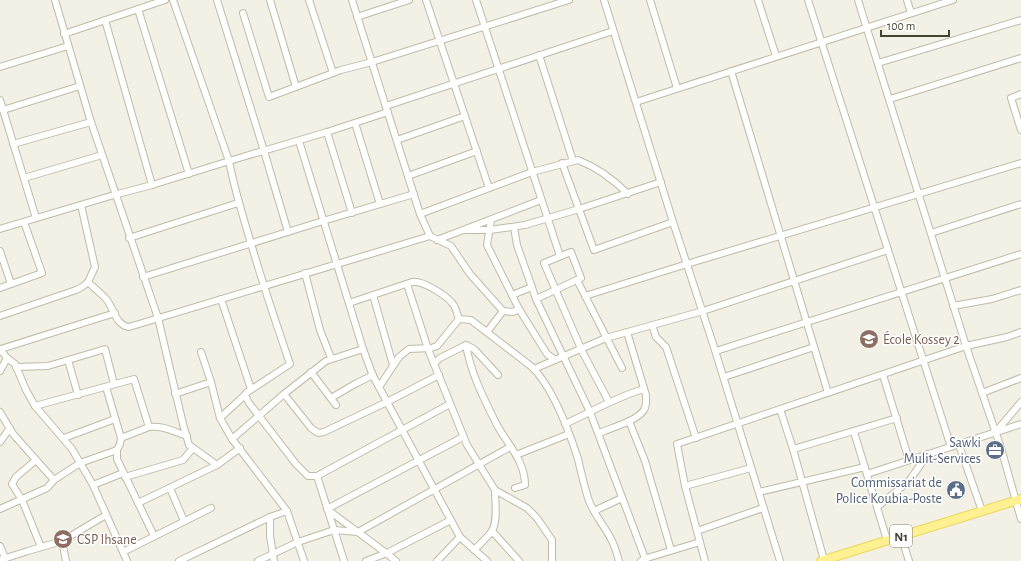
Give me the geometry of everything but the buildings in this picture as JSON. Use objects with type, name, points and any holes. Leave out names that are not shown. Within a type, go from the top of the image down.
[{"type":"main road","name":"N1","points":[[822,560],[1018,500]]},
{"type":"street","points":[[55,0],[90,122],[114,195],[158,318],[189,445],[218,465]]},
{"type":"street","points":[[64,34],[165,0]]},
{"type":"street","points":[[173,0],[229,161],[238,203],[263,286],[290,364],[251,389],[220,418]]},
{"type":"street","points":[[217,0],[288,232]]},
{"type":"street","points":[[270,0],[296,87]]},
{"type":"street","points":[[309,0],[333,73]]},
{"type":"street","points":[[352,0],[420,214],[430,236],[451,246],[470,274],[503,311],[513,312],[519,309]]},
{"type":"street","points":[[357,17],[409,0]]},
{"type":"street","points":[[426,0],[489,188]]},
{"type":"street","points":[[476,0],[560,256]]},
{"type":"street","points":[[243,13],[269,97],[341,70],[372,62],[484,27],[549,3],[569,0]]},
{"type":"street","points":[[604,0],[673,222],[716,351],[780,561]]},
{"type":"street","points":[[650,0],[677,88]]},
{"type":"street","points":[[758,0],[776,56]]},
{"type":"street","points":[[808,0],[951,447]]},
{"type":"street","points":[[858,0],[890,99],[953,306],[1018,500],[1021,519]]},
{"type":"street","points":[[906,0],[911,13]]},
{"type":"street","points":[[636,102],[953,0]]},
{"type":"street","points":[[138,9],[189,174]]},
{"type":"street","points":[[105,20],[152,185]]},
{"type":"street","points":[[878,63],[1021,20]]},
{"type":"street","points":[[0,229],[189,174],[355,123],[387,109],[454,84],[613,31]]},
{"type":"street","points":[[0,67],[68,46]]},
{"type":"street","points":[[539,56],[573,161]]},
{"type":"street","points":[[890,99],[1021,58]]},
{"type":"street","points":[[731,71],[828,393]]},
{"type":"street","points":[[3,110],[80,86]]},
{"type":"street","points":[[1021,94],[1011,98],[1020,120],[1021,130]]},
{"type":"street","points":[[0,100],[36,218]]},
{"type":"street","points":[[397,140],[465,116]]},
{"type":"street","points":[[14,144],[90,122]]},
{"type":"street","points":[[355,123],[380,204]]},
{"type":"street","points":[[327,132],[352,212]]},
{"type":"street","points":[[299,141],[336,264],[363,349],[373,375],[460,537],[474,550],[479,559],[487,561]]},
{"type":"street","points":[[408,176],[477,152]]},
{"type":"street","points":[[24,178],[102,155]]},
{"type":"street","points":[[420,214],[532,172],[578,160],[589,164],[620,185],[628,194]]},
{"type":"street","points":[[562,163],[594,250],[673,222]]},
{"type":"street","points":[[585,296],[1021,163]]},
{"type":"street","points":[[466,230],[490,230],[514,227],[628,194],[661,182]]},
{"type":"street","points":[[143,277],[414,194]]},
{"type":"street","points":[[437,240],[541,200]]},
{"type":"street","points":[[129,238],[238,203]]},
{"type":"street","points":[[931,233],[1021,204]]},
{"type":"street","points":[[0,316],[76,290],[88,282],[95,267],[81,205]]},
{"type":"street","points":[[491,220],[487,245],[519,309],[547,354],[555,360]]},
{"type":"street","points":[[0,288],[42,273],[24,222]]},
{"type":"street","points":[[514,227],[517,245],[536,299],[599,433],[644,560],[671,550],[700,542]]},
{"type":"street","points":[[88,282],[106,298],[119,322],[124,326],[129,327],[430,236]]},
{"type":"street","points":[[534,369],[606,338],[703,311],[888,250]]},
{"type":"street","points":[[0,251],[11,284]]},
{"type":"street","points":[[536,299],[556,290],[581,278],[571,252],[544,263],[556,290],[582,348],[609,402]]},
{"type":"street","points":[[716,351],[1021,254]]},
{"type":"street","points":[[306,273],[320,330],[331,358]]},
{"type":"street","points":[[577,280],[622,368]]},
{"type":"street","points":[[349,303],[416,281],[440,292],[453,304],[459,319]]},
{"type":"street","points":[[407,284],[428,348],[463,437],[495,490],[495,521],[492,531],[474,550]]},
{"type":"street","points":[[512,295],[532,287]]},
{"type":"street","points":[[953,306],[992,299],[1021,290]]},
{"type":"street","points":[[373,295],[394,365]]},
{"type":"street","points":[[221,299],[251,389]]},
{"type":"street","points":[[487,332],[503,311]]},
{"type":"street","points":[[115,313],[0,349],[7,358],[15,364],[26,390],[35,406],[72,449],[93,485],[127,561]]},
{"type":"street","points":[[459,319],[471,320],[487,332],[534,369],[548,386],[569,434],[588,498],[594,512],[613,541],[619,561]]},
{"type":"street","points":[[379,387],[399,357],[409,349],[437,346],[459,319]]},
{"type":"street","points":[[652,325],[656,337],[666,347],[696,438]]},
{"type":"street","points":[[599,433],[638,416],[644,410],[646,402],[644,389],[627,332]]},
{"type":"street","points":[[705,561],[685,486],[677,444],[966,346],[1007,337],[1021,332]]},
{"type":"street","points":[[434,364],[440,358],[466,345]]},
{"type":"street","points":[[466,345],[474,349],[498,374]]},
{"type":"street","points":[[466,345],[469,361],[482,396],[510,447],[522,465],[525,476],[525,485],[515,488]]},
{"type":"street","points":[[724,377],[814,347]]},
{"type":"street","points":[[16,367],[48,366],[104,349],[114,384]]},
{"type":"street","points":[[232,439],[284,394],[331,358],[363,349]]},
{"type":"street","points":[[201,352],[211,382],[220,418],[232,439],[287,511],[304,561]]},
{"type":"street","points":[[0,371],[7,358]]},
{"type":"street","points":[[68,360],[78,395]]},
{"type":"street","points":[[311,372],[336,405]]},
{"type":"street","points":[[331,398],[373,375]]},
{"type":"street","points":[[284,394],[311,428],[318,433],[324,432],[387,402],[439,375]]},
{"type":"street","points":[[883,375],[909,460]]},
{"type":"street","points":[[982,393],[1021,378]]},
{"type":"street","points":[[35,406],[134,379],[149,427]]},
{"type":"street","points":[[176,394],[211,382]]},
{"type":"street","points":[[106,387],[121,438],[117,450],[117,459],[154,536]]},
{"type":"street","points":[[565,424],[609,402],[644,389]]},
{"type":"street","points":[[245,395],[258,416],[303,472],[308,476],[317,476],[450,404]]},
{"type":"street","points":[[995,433],[1021,402]]},
{"type":"street","points":[[780,409],[793,449],[822,560]]},
{"type":"street","points":[[0,412],[13,434],[54,480]]},
{"type":"street","points":[[793,449],[897,418]]},
{"type":"street","points":[[64,438],[115,419]]},
{"type":"street","points":[[629,420],[646,461],[671,550]]},
{"type":"street","points":[[867,474],[1021,424]]},
{"type":"street","points":[[121,438],[149,427],[160,427],[187,436]]},
{"type":"street","points":[[0,442],[10,428]]},
{"type":"street","points":[[854,432],[887,540]]},
{"type":"street","points":[[516,455],[569,434]]},
{"type":"street","points":[[327,509],[463,437]]},
{"type":"street","points":[[959,445],[982,512]]},
{"type":"street","points":[[258,561],[298,542],[334,530],[358,532],[510,447]]},
{"type":"street","points":[[93,485],[124,475],[183,460],[193,448]]},
{"type":"street","points":[[138,503],[218,465],[240,448]]},
{"type":"street","points":[[0,509],[47,488],[54,480],[80,463],[117,450]]},
{"type":"street","points":[[877,507],[909,481],[928,454]]},
{"type":"street","points":[[36,460],[27,467],[13,481],[12,484],[22,500],[41,546]]},
{"type":"street","points":[[759,492],[865,467]]},
{"type":"street","points":[[685,486],[751,468]]},
{"type":"street","points":[[317,476],[344,561]]},
{"type":"street","points":[[170,488],[184,521]]},
{"type":"street","points":[[495,490],[527,508],[536,518],[552,540],[552,561]]},
{"type":"street","points":[[594,512],[622,498]]},
{"type":"street","points":[[123,552],[211,508]]},
{"type":"street","points":[[697,531],[763,508]]},
{"type":"street","points":[[327,509],[373,542],[396,561]]},
{"type":"street","points":[[178,561],[270,517],[287,511]]},
{"type":"street","points":[[0,546],[2,559],[41,546],[62,541],[106,516]]},
{"type":"street","points":[[270,517],[270,531],[274,561]]},
{"type":"street","points":[[366,561],[387,553],[451,520]]},
{"type":"street","points":[[492,531],[519,561]]},
{"type":"street","points":[[901,536],[909,561]]},
{"type":"street","points":[[437,561],[460,537]]},
{"type":"street","points":[[62,541],[66,561]]},
{"type":"place","name":"École Kossey 2","points":[[869,339]]},
{"type":"place","name":"Sawki Mulit-Services","points":[[995,450]]},
{"type":"place","name":"Commissariat de Police Koubia-Poste","points":[[956,490]]},
{"type":"place","name":"CSP Ihsane","points":[[63,539]]}]
